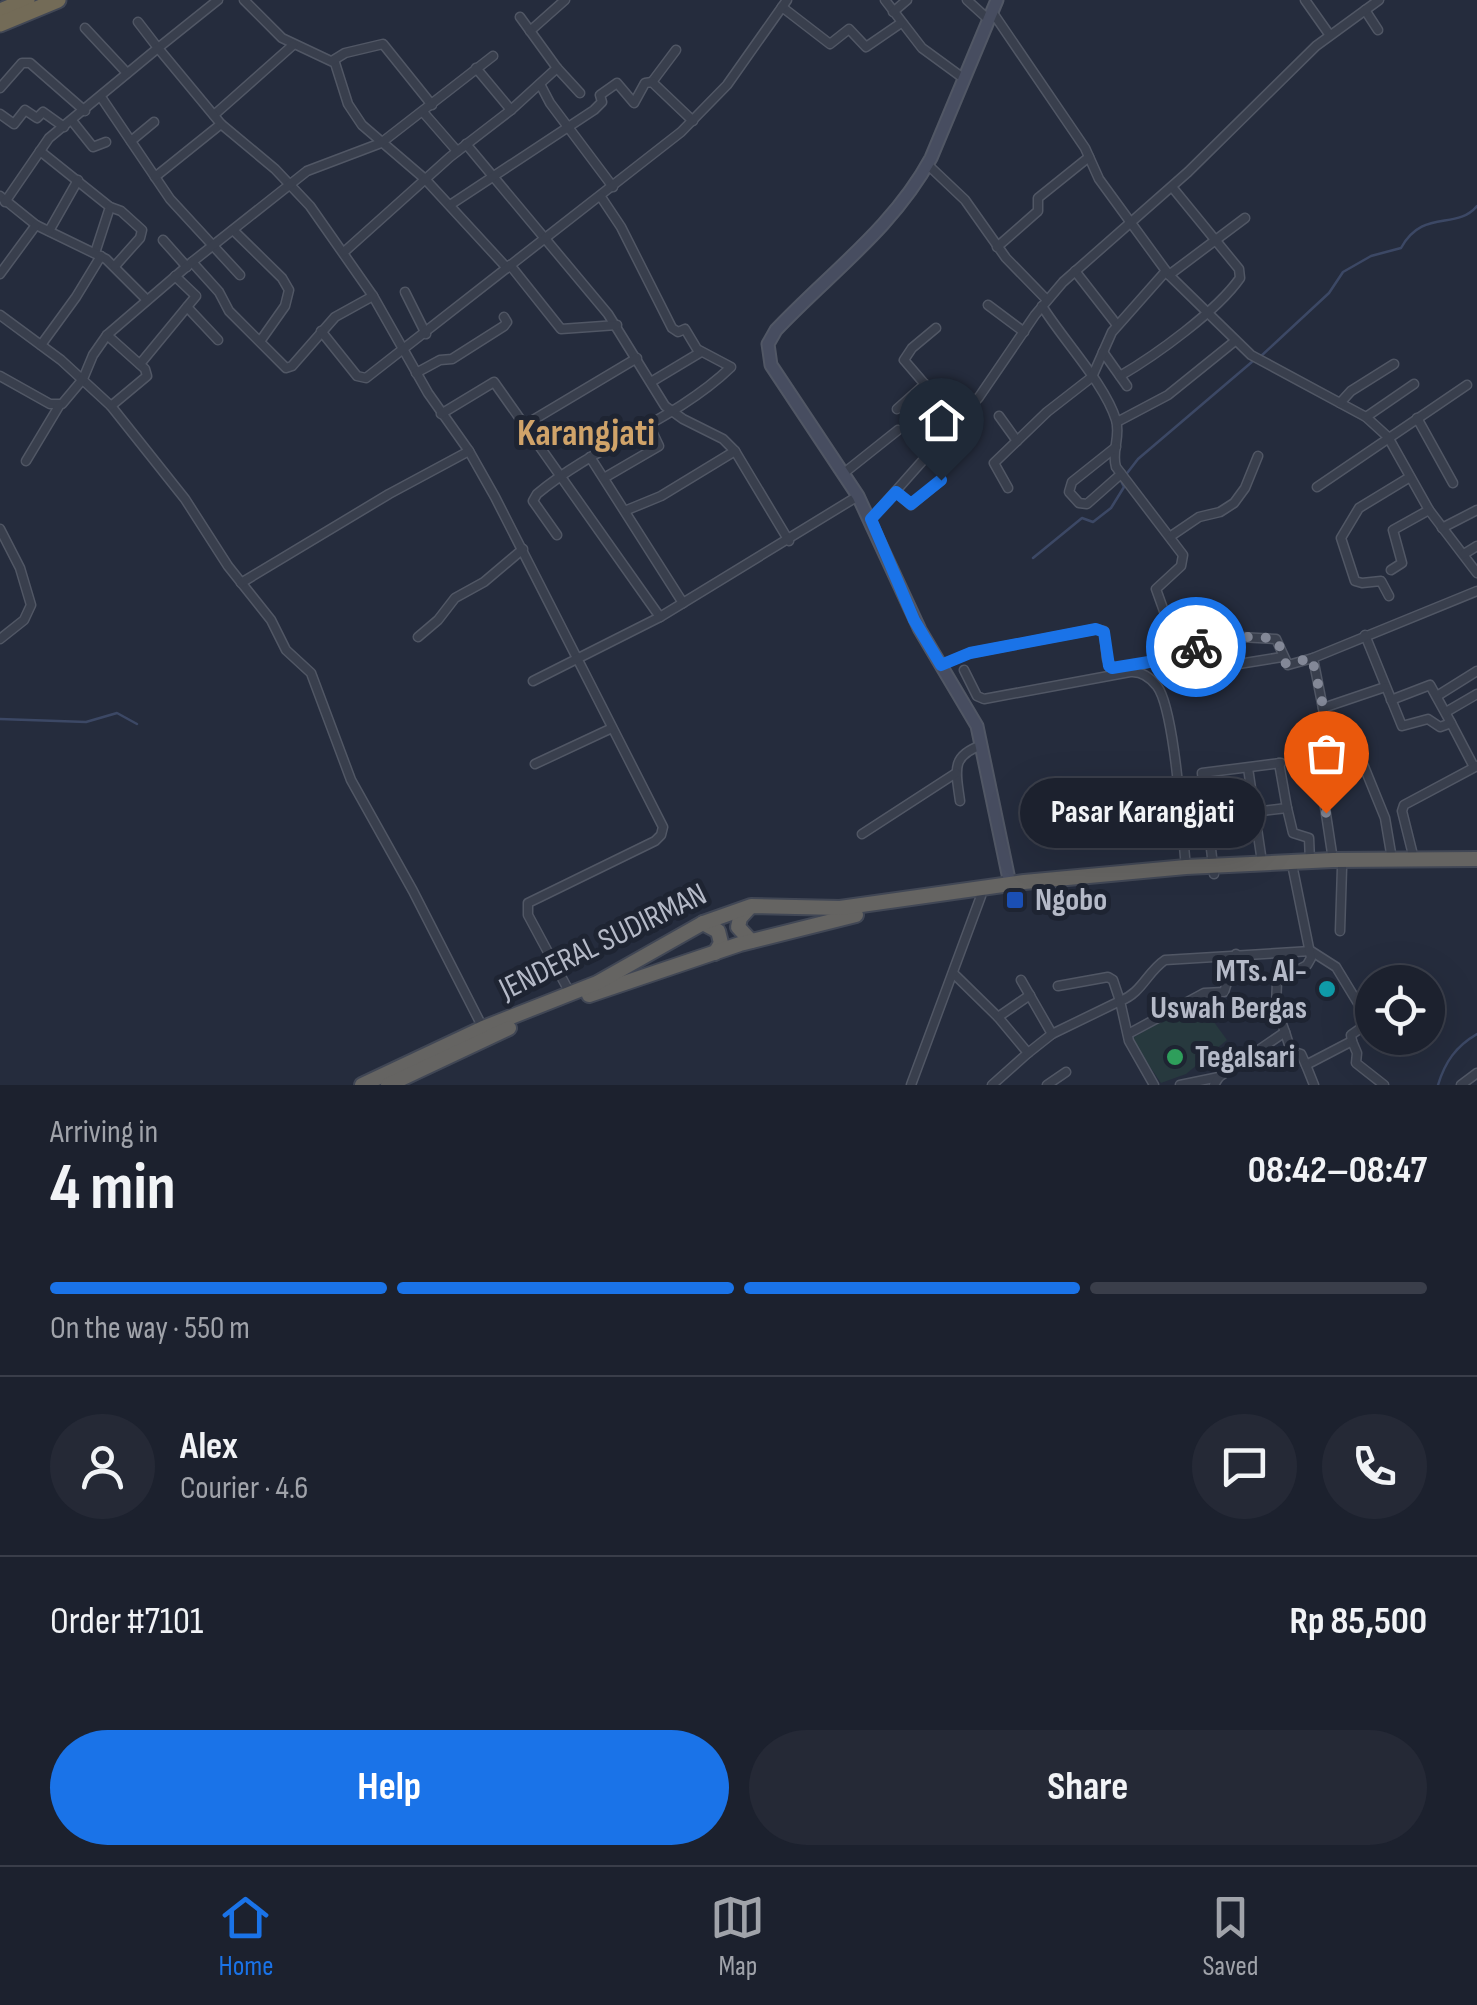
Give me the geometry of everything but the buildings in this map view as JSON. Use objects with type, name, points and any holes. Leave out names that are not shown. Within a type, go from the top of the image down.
[{"type":"highway","points":[[0,11],[28,0]]},
{"type":"highway","points":[[0,24],[58,0]]},
{"type":"highway","name":"JENDERAL SUDIRMAN","points":[[362,1085],[646,958],[703,923],[751,906],[840,908],[1010,884],[1186,867],[1293,870],[1414,859],[1477,863]]},
{"type":"highway","name":"JENDERAL SUDIRMAN","points":[[388,1085],[538,1016],[615,986],[751,940],[828,920],[981,896],[1262,863],[1477,863]]},
{"type":"highway","points":[[751,906],[740,918],[738,927],[751,940]]},
{"type":"highway","points":[[703,923],[714,926],[720,934],[721,943],[715,953]]},
{"type":"main road","points":[[993,11],[927,164],[885,224],[780,326],[768,344],[769,359],[778,377],[858,496],[914,620],[973,718],[982,744],[1010,884]]},
{"type":"street","points":[[148,300],[98,254],[36,225],[3,199],[64,127],[218,0]]},
{"type":"street","points":[[244,0],[293,45],[332,61],[348,104],[381,143],[425,179],[562,329],[617,326]]},
{"type":"street","points":[[530,31],[565,0]]},
{"type":"street","points":[[885,0],[922,48],[963,78]]},
{"type":"street","points":[[893,12],[907,0]]},
{"type":"street","points":[[967,0],[993,11],[1090,157],[1100,179],[1168,273],[1255,358],[1366,417],[1388,436],[1429,510],[1477,573]]},
{"type":"street","points":[[1304,0],[1329,34]]},
{"type":"street","points":[[871,519],[958,423],[1045,303],[1075,271],[1172,187],[1329,34],[1375,1]]},
{"type":"street","points":[[321,331],[363,379],[426,334],[694,121],[727,85],[785,4],[830,44],[849,29],[866,47],[901,23]]},
{"type":"street","points":[[1365,10],[1378,30]]},
{"type":"street","points":[[520,17],[580,93]]},
{"type":"street","points":[[138,22],[221,124],[290,184],[374,296],[441,414],[469,452],[522,550],[663,831],[655,841],[528,903],[528,915],[570,993]]},
{"type":"street","points":[[85,28],[128,73]]},
{"type":"street","points":[[332,61],[345,53],[383,44],[432,105]]},
{"type":"street","points":[[214,115],[293,45]]},
{"type":"street","points":[[652,82],[676,50]]},
{"type":"street","points":[[26,461],[59,406],[84,379],[93,355],[108,335],[175,276],[290,184],[319,165],[381,143],[493,56]]},
{"type":"street","points":[[0,88],[22,63],[30,63],[85,111]]},
{"type":"street","points":[[476,68],[511,110]]},
{"type":"street","points":[[344,252],[557,68]]},
{"type":"street","points":[[450,206],[570,128],[600,105],[600,95],[618,83],[634,103],[645,82],[652,82],[694,121]]},
{"type":"street","points":[[540,84],[613,187]]},
{"type":"street","points":[[100,97],[170,199],[240,275]]},
{"type":"street","points":[[1,116],[14,124],[25,110],[37,118],[42,112],[64,127]]},
{"type":"street","points":[[424,112],[457,151]]},
{"type":"street","points":[[73,122],[88,145],[106,142]]},
{"type":"street","points":[[130,141],[154,122]]},
{"type":"street","points":[[155,178],[221,124]]},
{"type":"street","points":[[466,144],[608,314],[672,413],[723,439],[735,451],[789,540]]},
{"type":"street","points":[[40,151],[142,230],[140,238],[115,266]]},
{"type":"street","points":[[998,247],[1038,211],[1038,198],[1090,157]]},
{"type":"street","points":[[927,164],[965,200],[1045,303],[1108,400],[1117,422],[1113,459],[1184,561],[1156,589],[1179,653]]},
{"type":"street","points":[[48,231],[78,180]]},
{"type":"street","points":[[1120,376],[1208,310],[1241,275],[1172,187]]},
{"type":"street","points":[[556,536],[534,501],[541,490],[590,457],[672,413],[731,367],[701,352],[685,329],[678,332],[672,328],[621,227],[600,196]]},
{"type":"street","points":[[40,344],[98,254],[110,207]]},
{"type":"street","points":[[1008,488],[994,463],[1092,377],[1117,325],[1168,273],[1246,218]]},
{"type":"street","points":[[0,274],[36,225]]},
{"type":"street","points":[[234,230],[289,290],[286,306],[261,340]]},
{"type":"street","points":[[163,240],[219,292],[229,311],[288,368],[335,317],[374,296]]},
{"type":"street","points":[[1075,271],[1117,325]]},
{"type":"street","points":[[140,364],[196,295],[175,276]]},
{"type":"street","points":[[406,292],[426,334]]},
{"type":"street","points":[[988,305],[1024,332]]},
{"type":"street","points":[[187,307],[218,340]]},
{"type":"street","points":[[591,329],[608,314]]},
{"type":"street","points":[[0,315],[84,379],[111,406],[185,499],[241,584],[271,620],[286,650],[316,680],[351,780],[414,891],[483,1028]]},
{"type":"street","points":[[416,372],[440,360],[452,359],[504,326],[504,317]]},
{"type":"street","points":[[936,328],[905,356],[907,364],[958,423]]},
{"type":"street","points":[[108,335],[147,372],[146,380],[111,406]]},
{"type":"street","points":[[1117,422],[1168,395],[1235,341]]},
{"type":"street","points":[[651,382],[701,352]]},
{"type":"street","points":[[1104,352],[1127,386]]},
{"type":"street","points":[[523,426],[636,358]]},
{"type":"street","points":[[1340,403],[1350,392],[1394,364]]},
{"type":"street","points":[[0,376],[59,406]]},
{"type":"street","points":[[441,414],[494,382],[660,618]]},
{"type":"street","points":[[898,408],[925,384]]},
{"type":"street","points":[[1366,417],[1414,384]]},
{"type":"street","points":[[1317,487],[1467,385]]},
{"type":"street","points":[[922,412],[944,438]]},
{"type":"street","points":[[999,416],[1017,442]]},
{"type":"street","points":[[1417,418],[1452,483]]},
{"type":"street","points":[[604,478],[659,446],[649,425]]},
{"type":"street","points":[[844,473],[898,430]]},
{"type":"street","points":[[1116,447],[1072,482],[1069,492],[1078,503],[1087,504],[1124,477]]},
{"type":"street","points":[[627,510],[662,496],[735,451]]},
{"type":"street","points":[[241,584],[389,494],[469,452]]},
{"type":"street","points":[[1170,536],[1199,517],[1220,512],[1234,503],[1258,456]]},
{"type":"street","points":[[590,457],[683,603]]},
{"type":"street","points":[[1390,596],[1381,582],[1362,584],[1356,580],[1341,538],[1358,508],[1410,477]]},
{"type":"street","points":[[896,492],[911,504],[941,480]]},
{"type":"street","points":[[533,681],[660,618],[858,496]]},
{"type":"street","points":[[1391,570],[1402,564],[1393,530],[1429,510]]},
{"type":"street","points":[[1442,528],[1477,510]]},
{"type":"street","points":[[0,529],[20,568],[31,605],[24,620],[0,639]]},
{"type":"street","points":[[1464,554],[1477,546]]},
{"type":"street","points":[[418,636],[455,598],[484,582],[522,550]]},
{"type":"street","points":[[941,665],[970,653],[1096,629],[1104,632],[1112,668],[1140,665],[1231,636],[1276,639],[1288,664],[1312,658],[1477,591]]},
{"type":"street","points":[[1365,636],[1403,726],[1428,720],[1437,726],[1451,723]]},
{"type":"street","points":[[1189,672],[1282,657]]},
{"type":"street","points":[[1312,658],[1334,764]]},
{"type":"street","points":[[964,670],[974,692],[984,699],[1130,672],[1147,676],[1164,700],[1186,867]]},
{"type":"street","points":[[1437,696],[1477,670]]},
{"type":"street","points":[[1391,700],[1429,686],[1476,767],[1404,805],[1402,811],[1414,859]]},
{"type":"street","points":[[1322,708],[1385,688]]},
{"type":"street","points":[[1446,712],[1477,694]]},
{"type":"street","points":[[535,764],[612,728]]},
{"type":"street","points":[[960,801],[956,773],[964,751],[982,744]]},
{"type":"street","points":[[1340,930],[1337,864],[1318,768],[1355,760],[1363,764],[1382,810],[1392,860]]},
{"type":"street","points":[[1213,870],[1202,773],[1280,763],[1293,833],[1309,838],[1310,861]]},
{"type":"street","points":[[1248,768],[1262,863]]},
{"type":"street","points":[[862,834],[956,773]]},
{"type":"street","points":[[1254,812],[1287,808]]},
{"type":"street","points":[[1293,870],[1310,951],[1309,963],[1282,976],[1277,983],[1276,1007],[1291,1051],[1300,1053],[1314,1085]]},
{"type":"street","points":[[911,1085],[981,896]]},
{"type":"street","points":[[992,1085],[1004,1081],[1028,1053],[1052,1034],[1137,993],[1165,960],[1310,951],[1336,967],[1367,1018],[1368,1023],[1351,1035],[1356,1063],[1384,1085]]},
{"type":"street","points":[[1128,1034],[1204,993],[1224,992],[1236,954]]},
{"type":"street","points":[[952,974],[998,1017],[1028,1053]]},
{"type":"street","points":[[1058,986],[1111,978],[1133,1050],[1154,1085]]},
{"type":"street","points":[[1022,980],[1052,1034]]},
{"type":"street","points":[[998,1017],[1030,995]]},
{"type":"street","points":[[1180,1085],[1216,1081],[1285,1032]]},
{"type":"street","points":[[1306,1065],[1352,1041]]},
{"type":"street","points":[[1048,1085],[1066,1072]]},
{"type":"street","points":[[1461,1085],[1477,1072]]},
{"type":"shaded area","name":"Tegalsari","points":[[1198,1000],[1227,1040],[1186,1074],[1161,1083],[1131,1039]]},
{"type":"waterway","points":[[1260,357],[1329,293],[1343,272],[1371,256],[1401,248],[1419,228],[1459,217],[1477,206]]},
{"type":"waterway","points":[[1033,558],[1082,518],[1093,522],[1111,508],[1124,487],[1121,481],[1138,459],[1253,361]]},
{"type":"waterway","points":[[0,719],[86,722],[117,713],[137,724]]},
{"type":"waterway","points":[[1438,1085],[1452,1055],[1477,1034]]},
{"type":"way so far","points":[[1196,647],[1222,636],[1272,638],[1278,642],[1286,664],[1312,658],[1334,754],[1334,764],[1318,768],[1326,813]]},
{"type":"place","name":"Pasar Karangjati","points":[[1326,813]]},
{"type":"place","name":"Ngobo","points":[[1015,900]]},
{"type":"place","name":"MTs. Al- Uswah Bergas","points":[[1327,989]]},
{"type":"place","name":"Tegalsari","points":[[1175,1057]]},
{"type":"district","name":"Karangjati","points":[[586,433]]},
{"type":"route","points":[[941,480],[911,504],[896,492],[871,519],[914,620],[941,665],[970,653],[1096,629],[1104,632],[1112,668],[1140,665],[1196,647]]}]
